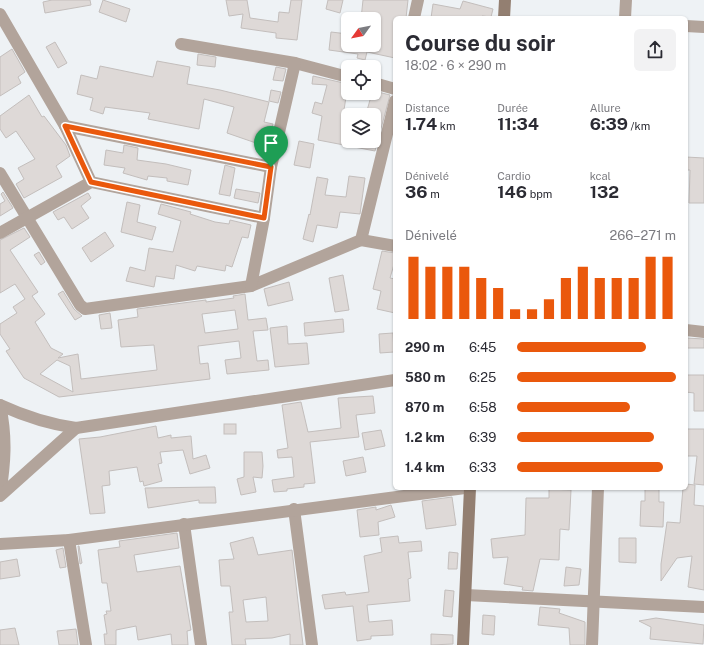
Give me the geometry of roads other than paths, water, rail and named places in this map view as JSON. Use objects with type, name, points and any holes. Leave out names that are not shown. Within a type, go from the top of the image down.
[{"type":"street","points":[[414,16],[418,0]]},
{"type":"street","points":[[504,16],[505,0]]},
{"type":"street","points":[[625,16],[626,0]]},
{"type":"street","points":[[0,14],[65,126],[91,182]]},
{"type":"street","points":[[688,26],[704,27]]},
{"type":"street","points":[[180,44],[295,63],[341,75]]},
{"type":"street","points":[[251,286],[264,218],[271,167],[295,63]]},
{"type":"street","points":[[381,85],[393,88]]},
{"type":"street","points":[[361,240],[393,108]]},
{"type":"street","points":[[65,126],[271,167]]},
{"type":"street","points":[[0,173],[80,305],[85,309],[251,286],[361,240],[393,246]]},
{"type":"street","points":[[0,232],[91,182],[264,218]]},
{"type":"street","points":[[688,330],[704,332]]},
{"type":"street","points":[[0,495],[6,448],[0,405],[29,418],[76,428],[393,380]]},
{"type":"street","points":[[0,495],[76,428]]},
{"type":"street","points":[[0,544],[69,540],[294,509],[449,490]]},
{"type":"street","points":[[463,645],[470,490]]},
{"type":"street","points":[[592,645],[595,600],[598,490]]},
{"type":"street","points":[[294,509],[312,645]]},
{"type":"street","points":[[184,524],[201,645]]},
{"type":"street","points":[[69,540],[86,645]]},
{"type":"street","points":[[466,595],[595,600],[704,607]]}]
